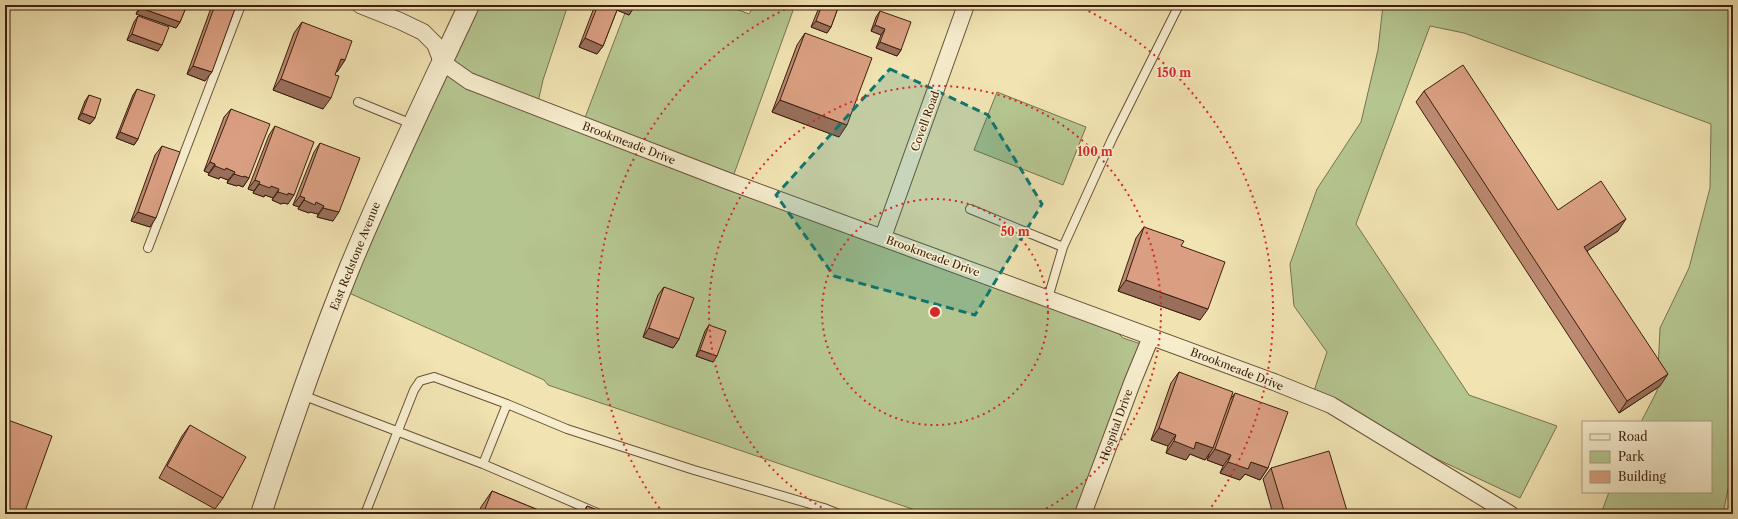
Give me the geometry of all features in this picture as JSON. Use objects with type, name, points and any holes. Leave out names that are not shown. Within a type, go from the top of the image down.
[{"type":"street","name":"Brookmeade Drive","points":[[360,5],[423,32],[434,44],[442,62],[468,81],[728,181],[1048,298],[1331,405],[1510,514]]},
{"type":"street","name":"East Redstone Avenue","points":[[261,514],[301,394],[348,270],[412,124],[470,5]]},
{"type":"street","name":"Covell Road","points":[[883,237],[966,5]]},
{"type":"street","name":"Hospital Drive","points":[[1083,514],[1132,383],[1151,337]]},
{"type":"lane","points":[[148,248],[241,5]]},
{"type":"lane","points":[[1048,298],[1063,247],[1112,139],[1178,5]]},
{"type":"lane","points":[[358,102],[412,124]]},
{"type":"lane","points":[[970,209],[1063,247]]},
{"type":"lane","points":[[365,514],[414,390],[420,381],[434,377],[507,404],[574,432],[823,511],[839,514]]},
{"type":"lane","points":[[301,394],[483,464],[600,514]]},
{"type":"lane","points":[[483,464],[507,404]]},
{"type":"highlighted area","points":[[890,69],[988,115],[1042,204],[975,315],[834,276],[776,195]]},
{"type":"green space","points":[[479,5],[568,5],[543,80],[536,111],[581,128],[628,5],[726,5],[749,14],[754,5],[795,5],[730,185],[1118,333],[1123,338],[1141,344],[1079,514],[927,514],[548,385],[544,380],[349,293],[397,179]]},
{"type":"green space","points":[[1383,5],[1666,5],[1668,7],[1669,5],[1733,5],[1733,464],[1723,514],[1601,514],[1609,493],[1712,493],[1712,421],[1642,421],[1657,391],[1660,328],[1689,268],[1710,188],[1711,124],[1464,33],[1430,26],[1356,224],[1469,395],[1557,426],[1520,498],[1311,400],[1327,352],[1294,306],[1290,264],[1317,189],[1361,122],[1378,50]]},
{"type":"green space","points":[[997,92],[1086,127],[1063,185],[974,150]]},
{"type":"building","points":[[142,5],[187,5],[180,22],[141,8]]},
{"type":"building","points":[[215,5],[236,6],[212,72],[193,66]]},
{"type":"building","points":[[598,5],[619,5],[603,46],[585,38]]},
{"type":"building","points":[[822,5],[839,5],[831,27],[816,21]]},
{"type":"building","points":[[880,11],[911,22],[901,50],[880,42],[885,29],[875,25]]},
{"type":"building","points":[[138,16],[169,27],[162,45],[132,34]]},
{"type":"building","points":[[302,22],[352,41],[345,60],[341,59],[335,75],[339,76],[331,98],[281,79]]},
{"type":"building","points":[[805,33],[872,58],[847,125],[780,100]]},
{"type":"building","points":[[1463,65],[1558,210],[1601,181],[1626,219],[1584,247],[1668,374],[1627,401],[1424,91]]},
{"type":"building","points":[[137,89],[155,95],[138,139],[120,132]]},
{"type":"building","points":[[89,95],[101,99],[95,118],[82,113]]},
{"type":"building","points":[[231,109],[270,124],[249,178],[234,174],[235,172],[226,168],[225,170],[215,166],[215,164],[210,162]]},
{"type":"building","points":[[275,126],[314,142],[294,195],[278,192],[279,189],[271,186],[270,188],[259,184],[260,182],[255,180]]},
{"type":"building","points":[[320,143],[360,158],[339,212],[323,208],[324,206],[316,202],[315,205],[304,200],[305,198],[300,196]]},
{"type":"building","points":[[162,146],[180,152],[156,218],[138,212]]},
{"type":"building","points":[[1144,227],[1184,241],[1181,246],[1225,262],[1208,309],[1126,280]]},
{"type":"building","points":[[664,287],[694,298],[679,339],[649,328]]},
{"type":"building","points":[[709,325],[726,331],[717,356],[700,350]]},
{"type":"building","points":[[1179,372],[1233,392],[1213,448],[1196,442],[1194,449],[1174,441],[1176,435],[1159,428]]},
{"type":"building","points":[[1235,393],[1288,412],[1268,468],[1251,462],[1248,469],[1228,462],[1231,455],[1215,449]]},
{"type":"building","points":[[5,419],[52,436],[24,514],[5,514]]},
{"type":"building","points":[[190,425],[246,457],[223,498],[167,466]]},
{"type":"building","points":[[1329,451],[1348,514],[1285,514],[1271,468]]},
{"type":"building","points":[[492,491],[548,514],[483,514]]},
{"type":"building","points":[[587,506],[607,514],[584,514]]}]
